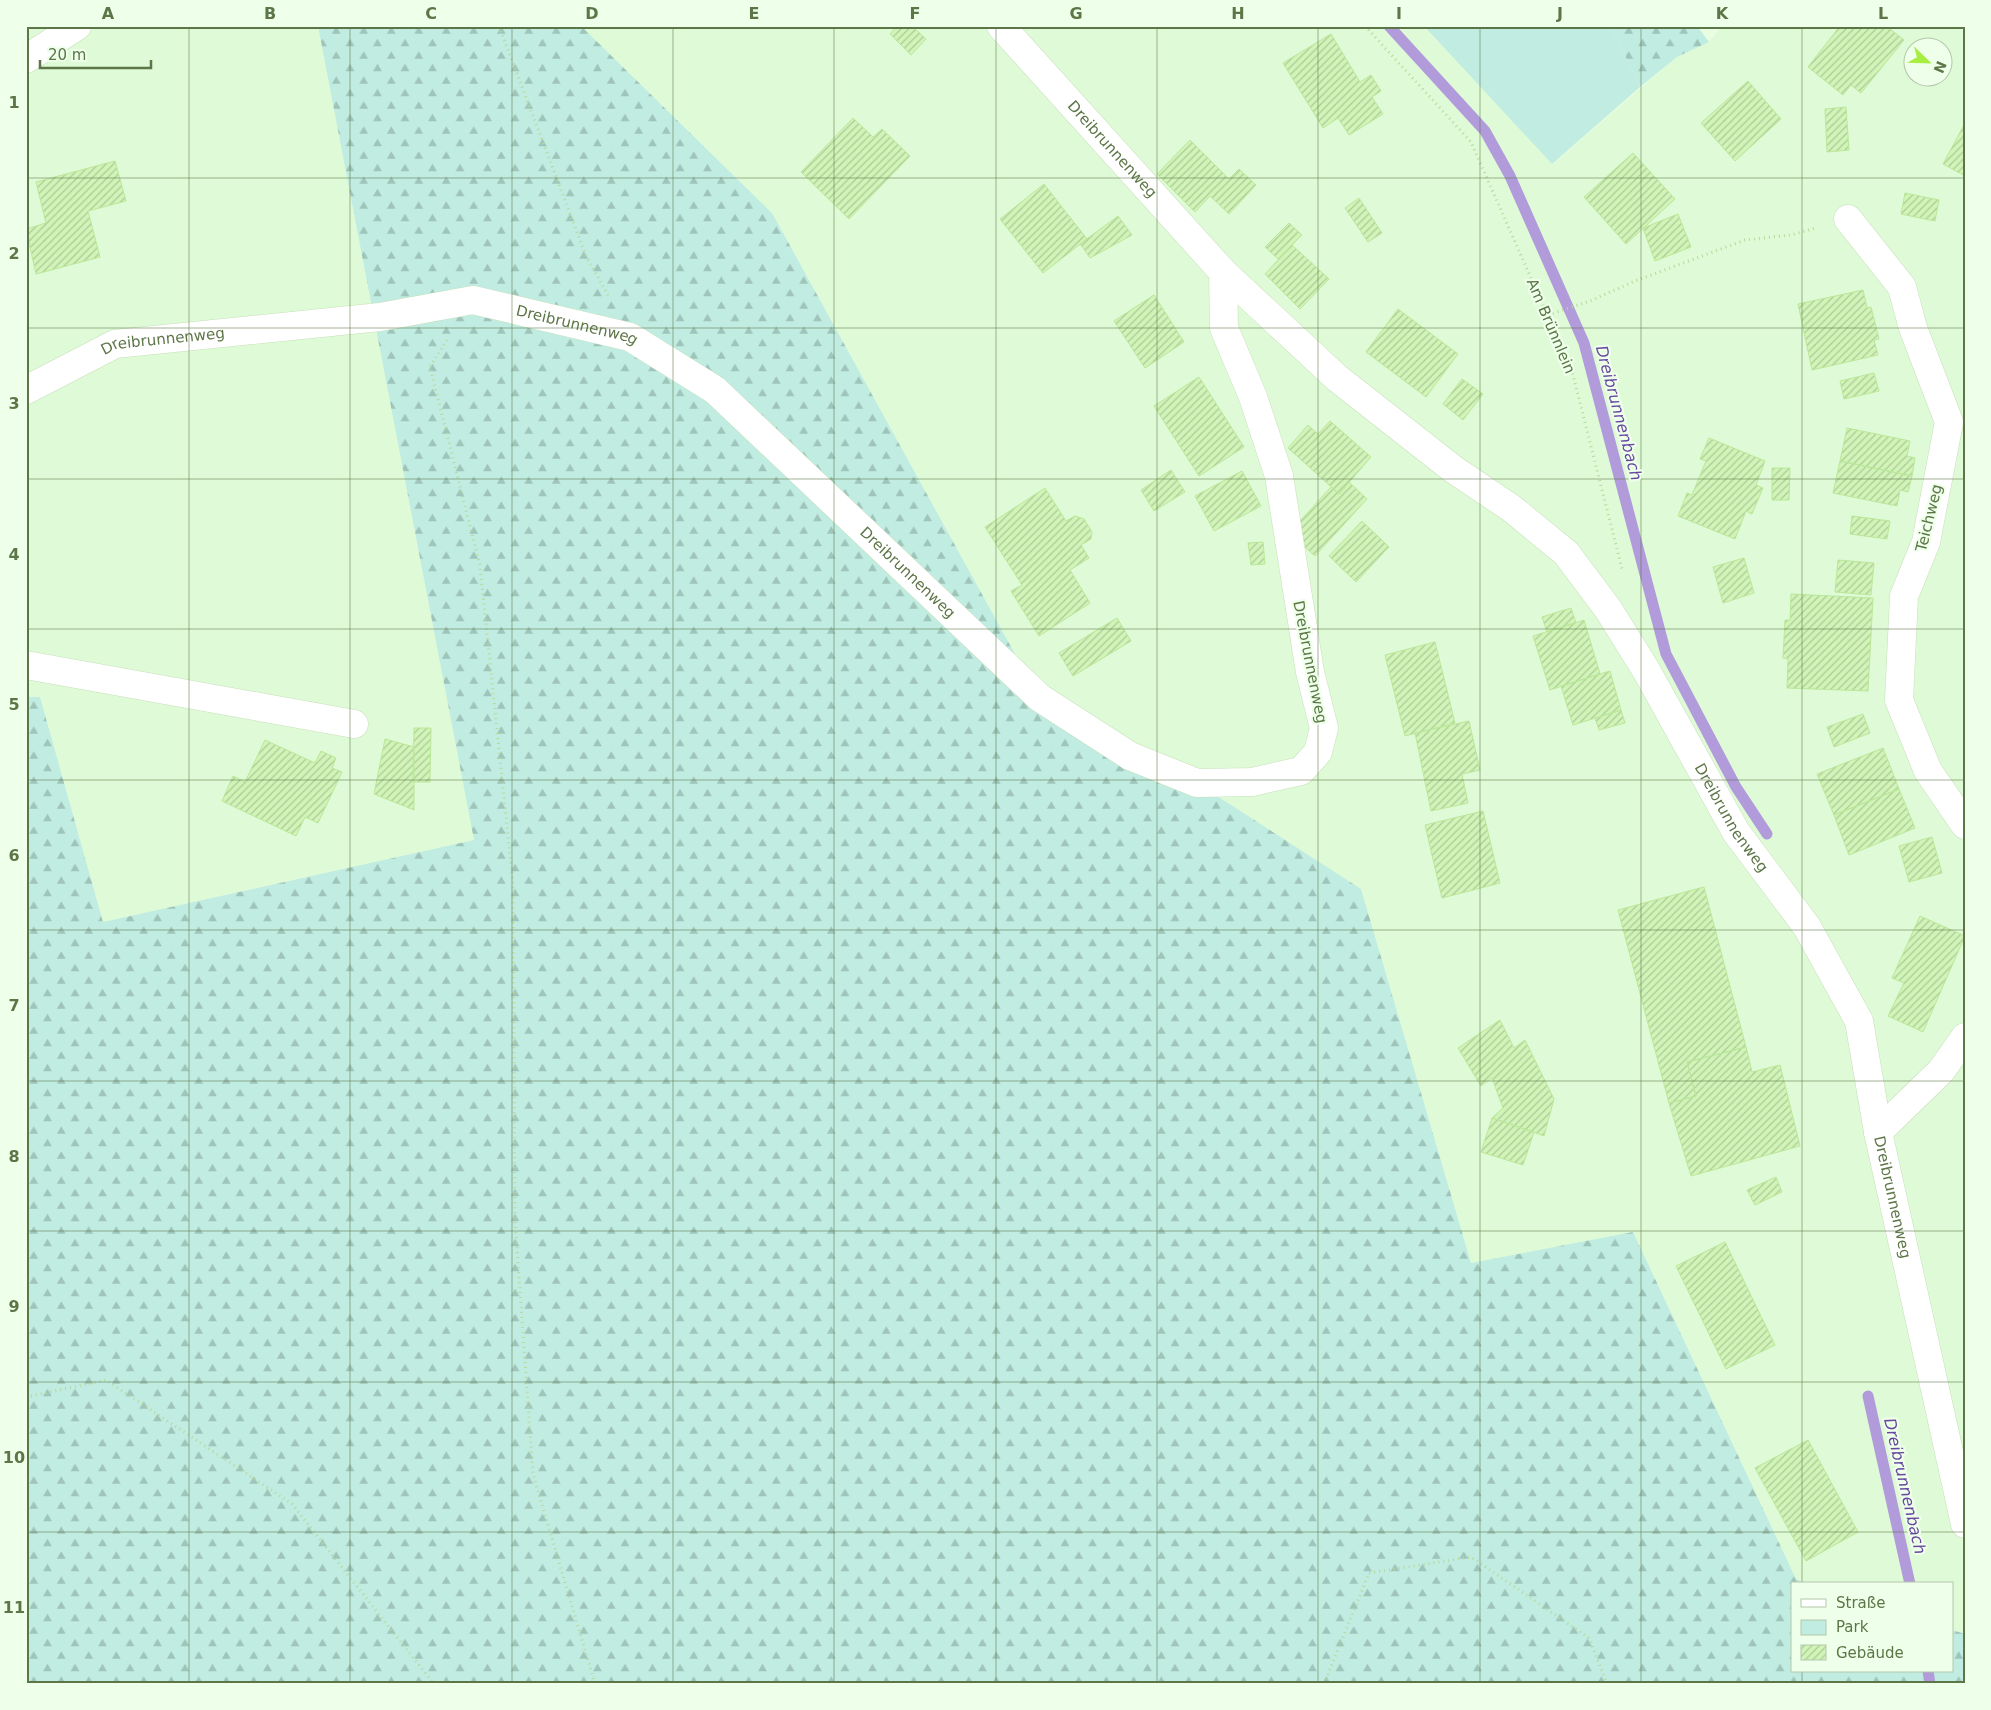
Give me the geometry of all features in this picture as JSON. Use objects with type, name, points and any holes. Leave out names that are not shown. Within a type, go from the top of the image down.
[{"type":"street","points":[[26,59],[78,26]]},
{"type":"street","name":"Dreibrunnenweg","points":[[1001,26],[1223,272],[1337,378],[1453,469],[1511,508],[1566,553],[1608,609],[1646,670],[1736,832],[1807,927],[1859,1021],[1878,1132],[1965,1524]]},
{"type":"street","name":"Teichweg","points":[[1848,219],[1902,287],[1913,328],[1949,422],[1926,542],[1904,596],[1899,700],[1928,771],[1965,824]]},
{"type":"street","name":"Dreibrunnenweg","points":[[26,390],[115,344],[380,317],[473,300],[630,337],[715,390],[1040,698],[1130,756],[1197,784],[1252,782],[1301,771],[1318,752],[1324,728],[1310,672],[1278,476],[1253,397],[1224,328],[1223,272]]},
{"type":"street","points":[[26,665],[354,724]]},
{"type":"street","points":[[1878,1132],[1941,1071],[1965,1037]]},
{"type":"path","points":[[499,26],[586,256],[630,337]]},
{"type":"path","name":"Am Brünnlein","points":[[1365,26],[1471,142],[1572,371],[1623,573]]},
{"type":"path","points":[[1548,315],[1590,301],[1636,281],[1745,240],[1790,235],[1848,219]]},
{"type":"path","points":[[473,300],[430,367],[480,566],[513,884],[515,1221],[534,1474],[595,1684]]},
{"type":"path","points":[[26,1397],[106,1380],[292,1504],[434,1684]]},
{"type":"path","points":[[1324,1684],[1368,1573],[1471,1557],[1590,1638],[1607,1684]]},
{"type":"shaded area","points":[[26,26],[318,26],[474,840],[103,922],[40,697],[26,697]]},
{"type":"shaded area","points":[[581,26],[1424,26],[1553,164],[1677,57],[1709,42],[1723,26],[1965,26],[1965,1634],[1954,1631],[1954,1582],[1804,1582],[1796,1579],[1633,1232],[1471,1263],[1361,889],[1043,705],[772,213]]},
{"type":"green space","points":[[318,26],[581,26],[772,213],[1043,705],[1197,783],[1361,889],[1471,1263],[1633,1232],[1796,1579],[1804,1582],[1791,1582],[1791,1672],[1954,1672],[1954,1631],[1965,1634],[1965,1684],[26,1684],[26,697],[40,697],[103,922],[474,840]]},
{"type":"green space","points":[[1424,26],[1611,26],[1640,87],[1552,164]]},
{"type":"green space","points":[[1611,26],[1697,26],[1709,42],[1677,57],[1640,87]]},
{"type":"building","points":[[897,26],[912,26],[926,39],[911,55],[890,34]]},
{"type":"building","points":[[1840,26],[1892,26],[1890,29],[1904,40],[1861,93],[1851,85],[1843,95],[1808,67]]},
{"type":"building","points":[[1331,34],[1360,82],[1371,75],[1381,91],[1372,97],[1383,114],[1349,135],[1338,118],[1323,128],[1283,63]]},
{"type":"building","points":[[1748,81],[1781,119],[1735,161],[1701,123]]},
{"type":"building","points":[[1846,107],[1849,150],[1827,152],[1825,109]]},
{"type":"building","points":[[853,118],[873,137],[882,129],[910,156],[849,219],[801,172]]},
{"type":"building","points":[[1965,123],[1965,176],[1943,164]]},
{"type":"building","points":[[1190,140],[1229,179],[1239,169],[1256,185],[1229,214],[1210,196],[1195,212],[1157,174]]},
{"type":"building","points":[[1633,153],[1675,199],[1626,244],[1584,197]]},
{"type":"building","points":[[115,161],[126,201],[88,211],[100,257],[36,274],[26,229],[46,223],[36,182]]},
{"type":"building","points":[[1044,184],[1087,239],[1043,273],[1000,219]]},
{"type":"building","points":[[1905,193],[1939,200],[1935,221],[1901,214]]},
{"type":"building","points":[[1359,198],[1382,233],[1368,242],[1345,208]]},
{"type":"building","points":[[1678,214],[1691,247],[1655,261],[1643,228]]},
{"type":"building","points":[[1118,216],[1132,235],[1090,258],[1080,244]]},
{"type":"building","points":[[1289,223],[1302,235],[1278,259],[1265,247]]},
{"type":"building","points":[[1292,245],[1329,279],[1300,309],[1265,274]]},
{"type":"building","points":[[1863,290],[1867,308],[1871,307],[1879,339],[1874,340],[1878,355],[1812,370],[1798,304]]},
{"type":"building","points":[[1154,295],[1184,342],[1145,368],[1114,321]]},
{"type":"building","points":[[1398,309],[1458,354],[1426,397],[1366,352]]},
{"type":"building","points":[[1874,373],[1879,391],[1844,399],[1840,381]]},
{"type":"building","points":[[1199,377],[1244,447],[1199,476],[1154,406]]},
{"type":"building","points":[[1462,379],[1483,394],[1463,420],[1443,404]]},
{"type":"building","points":[[1330,421],[1371,457],[1339,494],[1288,448],[1308,425],[1318,434]]},
{"type":"building","points":[[1847,428],[1910,441],[1907,456],[1915,458],[1912,476],[1840,461]]},
{"type":"building","points":[[1709,438],[1765,461],[1756,485],[1763,488],[1752,514],[1746,511],[1735,539],[1678,516],[1687,493],[1692,495],[1706,461],[1700,459]]},
{"type":"building","points":[[1840,461],[1912,476],[1908,492],[1900,490],[1897,506],[1833,493]]},
{"type":"building","points":[[1772,468],[1790,468],[1789,500],[1772,500]]},
{"type":"building","points":[[1171,470],[1185,492],[1154,511],[1141,490]]},
{"type":"building","points":[[1242,471],[1261,506],[1214,531],[1195,496]]},
{"type":"building","points":[[1349,482],[1367,499],[1315,556],[1289,533],[1331,487],[1339,494]]},
{"type":"building","points":[[1045,488],[1066,521],[1075,516],[1084,519],[1092,532],[1091,539],[1081,545],[1089,558],[1070,570],[1090,603],[1039,636],[1011,591],[1022,585],[985,527]]},
{"type":"building","points":[[1852,516],[1890,521],[1887,539],[1850,534]]},
{"type":"building","points":[[1362,521],[1389,547],[1356,582],[1329,556]]},
{"type":"building","points":[[1263,542],[1265,564],[1251,565],[1248,543]]},
{"type":"building","points":[[1744,558],[1754,593],[1723,603],[1713,567]]},
{"type":"building","points":[[1838,560],[1874,563],[1871,595],[1835,592]]},
{"type":"building","points":[[1791,594],[1873,598],[1868,691],[1787,688],[1788,659],[1783,658],[1785,620],[1790,620]]},
{"type":"building","points":[[1571,608],[1576,623],[1547,632],[1542,617]]},
{"type":"building","points":[[1117,618],[1131,641],[1073,676],[1059,653]]},
{"type":"building","points":[[1584,620],[1600,674],[1550,690],[1533,636]]},
{"type":"building","points":[[1435,642],[1455,723],[1405,736],[1385,655]]},
{"type":"building","points":[[1610,671],[1621,710],[1573,725],[1561,686]]},
{"type":"building","points":[[1621,710],[1625,723],[1599,730],[1595,718]]},
{"type":"building","points":[[1863,714],[1870,733],[1834,747],[1827,727]]},
{"type":"building","points":[[1469,721],[1480,770],[1462,774],[1468,803],[1431,811],[1415,733]]},
{"type":"building","points":[[414,728],[431,728],[430,782],[413,782]]},
{"type":"building","points":[[385,739],[414,747],[414,810],[374,794]]},
{"type":"building","points":[[265,740],[315,763],[321,751],[336,758],[332,768],[342,772],[318,823],[305,817],[296,836],[222,801],[233,776],[245,782]]},
{"type":"building","points":[[1883,748],[1899,789],[1834,815],[1817,774]]},
{"type":"building","points":[[1899,789],[1915,828],[1849,855],[1834,815]]},
{"type":"building","points":[[1483,811],[1500,883],[1442,898],[1425,825]]},
{"type":"building","points":[[1932,837],[1942,873],[1909,882],[1899,846]]},
{"type":"building","points":[[1704,887],[1746,1047],[1687,1062],[1696,1096],[1669,1103],[1618,910]]},
{"type":"building","points":[[1920,916],[1965,936],[1923,1032],[1888,1016],[1904,983],[1892,978]]},
{"type":"building","points":[[1500,1020],[1514,1048],[1525,1040],[1554,1099],[1544,1136],[1492,1118],[1503,1108],[1492,1078],[1481,1086],[1458,1048]]},
{"type":"building","points":[[1746,1047],[1752,1072],[1780,1065],[1800,1146],[1691,1176],[1669,1103],[1696,1096],[1687,1062]]},
{"type":"building","points":[[1492,1118],[1534,1132],[1523,1165],[1481,1152]]},
{"type":"building","points":[[1776,1177],[1782,1192],[1755,1205],[1747,1190]]},
{"type":"building","points":[[1725,1242],[1775,1345],[1726,1369],[1676,1266]]},
{"type":"building","points":[[1808,1440],[1858,1532],[1806,1561],[1755,1468]]},
{"type":"waterway","name":"Dreibrunnenbach","points":[[1389,26],[1485,131],[1510,176],[1584,343],[1666,654],[1736,787],[1767,834]]},
{"type":"waterway","name":"Dreibrunnenbach","points":[[1868,1396],[1910,1582]]},
{"type":"waterway","name":"Dreibrunnenbach","points":[[1928,1672],[1930,1684]]}]
